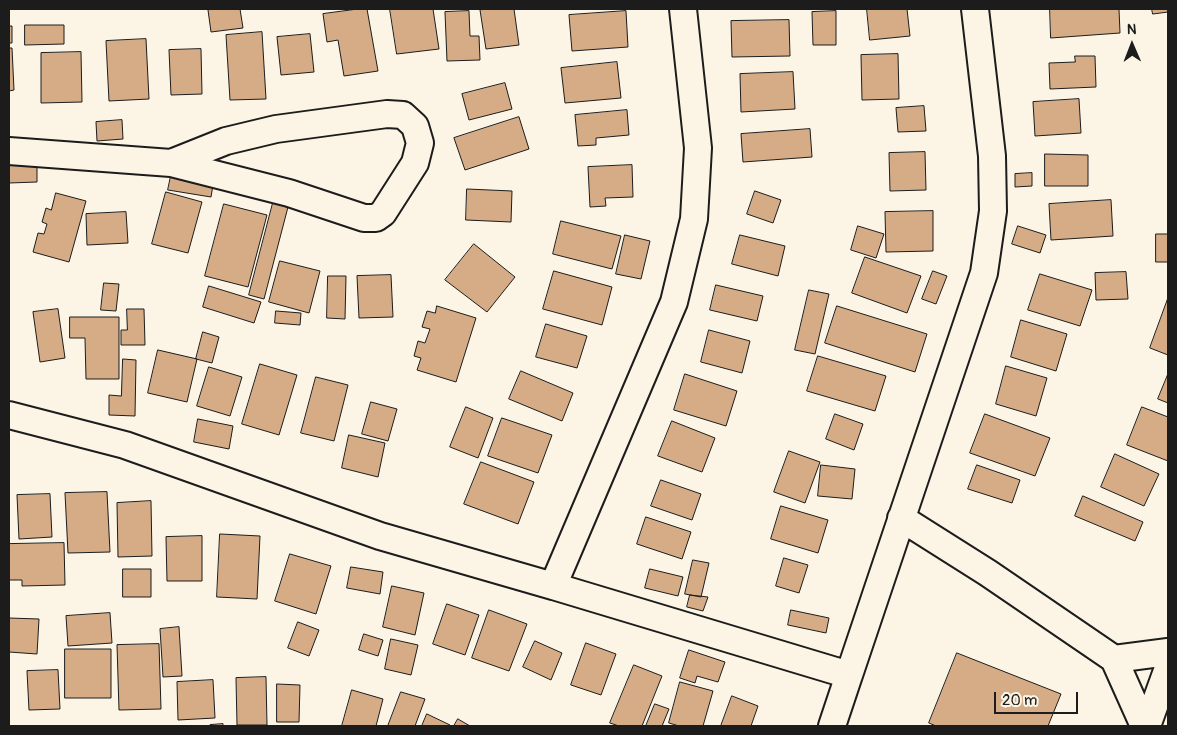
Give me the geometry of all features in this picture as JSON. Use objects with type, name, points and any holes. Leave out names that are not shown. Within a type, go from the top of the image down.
[{"type":"street","points":[[553,586],[674,302],[694,219],[698,148],[683,9]]},
{"type":"street","points":[[832,726],[984,272],[993,211],[992,156],[975,9]]},
{"type":"street","points":[[9,151],[171,163],[289,193],[364,218],[376,218],[383,213],[415,163],[420,144],[415,126],[403,115],[387,114],[276,129],[226,141],[171,163]]},
{"type":"street","points":[[9,415],[125,445],[380,536],[848,675]]},
{"type":"street","points":[[901,518],[988,573],[1114,660],[1146,726]]},
{"type":"street","points":[[1114,660],[1168,652]]},
{"type":"street","points":[[1146,726],[1168,668]]},
{"type":"building","points":[[240,9],[243,28],[211,32],[208,10]]},
{"type":"building","points":[[367,9],[378,71],[344,76],[338,40],[327,42],[323,14]]},
{"type":"building","points":[[390,9],[433,9],[439,49],[397,54]]},
{"type":"building","points":[[514,9],[519,45],[486,49],[480,10]]},
{"type":"building","points":[[867,9],[907,9],[910,36],[870,40]]},
{"type":"building","points":[[1050,9],[1119,9],[1120,33],[1051,38]]},
{"type":"building","points":[[1152,9],[1168,9],[1168,12],[1153,14]]},
{"type":"building","points":[[469,11],[470,36],[479,36],[480,60],[447,61],[445,12]]},
{"type":"building","points":[[626,11],[628,47],[572,51],[569,15]]},
{"type":"building","points":[[836,11],[836,45],[813,45],[812,12]]},
{"type":"building","points":[[789,20],[790,56],[732,57],[731,21]]},
{"type":"building","points":[[25,25],[64,25],[64,44],[25,45]]},
{"type":"building","points":[[9,26],[12,26],[12,43],[9,43]]},
{"type":"building","points":[[262,32],[266,99],[230,100],[226,35]]},
{"type":"building","points":[[310,34],[314,72],[281,75],[277,37]]},
{"type":"building","points":[[146,39],[149,99],[109,101],[106,41]]},
{"type":"building","points":[[9,48],[12,48],[14,90],[9,91]]},
{"type":"building","points":[[201,49],[202,94],[171,95],[169,50]]},
{"type":"building","points":[[81,52],[82,102],[41,103],[41,53]]},
{"type":"building","points":[[898,54],[899,99],[862,100],[861,55]]},
{"type":"building","points":[[1075,56],[1095,56],[1096,87],[1050,89],[1049,63],[1075,62]]},
{"type":"building","points":[[617,62],[621,98],[565,103],[561,68]]},
{"type":"building","points":[[793,72],[795,109],[741,112],[740,74]]},
{"type":"building","points":[[505,83],[512,109],[469,120],[462,94]]},
{"type":"building","points":[[1079,99],[1081,133],[1035,136],[1033,102]]},
{"type":"building","points":[[924,106],[926,131],[898,132],[896,108]]},
{"type":"building","points":[[627,110],[629,135],[596,138],[596,145],[578,146],[575,115]]},
{"type":"building","points":[[519,117],[529,149],[465,170],[454,138]]},
{"type":"building","points":[[122,120],[123,139],[97,141],[96,122]]},
{"type":"building","points":[[810,129],[812,157],[743,162],[741,134]]},
{"type":"building","points":[[925,152],[926,190],[890,191],[889,153]]},
{"type":"building","points":[[1045,154],[1088,155],[1088,186],[1045,186]]},
{"type":"building","points":[[37,165],[37,182],[9,183],[9,166]]},
{"type":"building","points":[[632,165],[633,197],[605,198],[606,206],[590,207],[588,167]]},
{"type":"building","points":[[172,171],[214,179],[211,197],[168,190]]},
{"type":"building","points":[[1032,173],[1032,186],[1015,187],[1015,174]]},
{"type":"building","points":[[467,189],[512,191],[511,222],[466,220]]},
{"type":"building","points":[[755,191],[781,200],[773,223],[747,214]]},
{"type":"building","points":[[166,192],[202,202],[188,253],[152,244]]},
{"type":"building","points":[[56,193],[86,201],[69,262],[33,252],[38,233],[44,234],[47,224],[42,222],[46,208],[51,210]]},
{"type":"building","points":[[1111,200],[1113,236],[1051,240],[1049,204]]},
{"type":"building","points":[[273,203],[288,207],[264,299],[249,295]]},
{"type":"building","points":[[224,204],[267,215],[248,287],[205,276]]},
{"type":"building","points":[[933,211],[933,251],[886,252],[885,212]]},
{"type":"building","points":[[126,212],[128,243],[87,245],[86,214]]},
{"type":"building","points":[[561,221],[621,236],[612,269],[553,254]]},
{"type":"building","points":[[858,226],[884,234],[876,258],[851,250]]},
{"type":"building","points":[[1018,226],[1046,235],[1040,253],[1012,244]]},
{"type":"building","points":[[1156,234],[1168,234],[1168,262],[1156,262]]},
{"type":"building","points":[[625,235],[650,241],[641,279],[616,274]]},
{"type":"building","points":[[740,235],[785,246],[778,276],[732,264]]},
{"type":"building","points":[[474,244],[515,277],[487,312],[445,280]]},
{"type":"building","points":[[865,257],[921,276],[907,313],[852,293]]},
{"type":"building","points":[[280,261],[320,271],[309,313],[269,302]]},
{"type":"building","points":[[554,271],[612,287],[602,325],[543,309]]},
{"type":"building","points":[[933,271],[947,276],[936,304],[922,299]]},
{"type":"building","points":[[1126,272],[1128,299],[1096,300],[1095,273]]},
{"type":"building","points":[[1040,274],[1092,290],[1080,326],[1028,310]]},
{"type":"building","points":[[391,275],[393,317],[359,318],[357,276]]},
{"type":"building","points":[[328,276],[346,276],[345,319],[327,318]]},
{"type":"building","points":[[104,283],[119,284],[116,311],[101,310]]},
{"type":"building","points":[[716,285],[763,296],[757,321],[710,310]]},
{"type":"building","points":[[209,286],[261,302],[254,323],[203,307]]},
{"type":"building","points":[[809,290],[829,294],[815,354],[795,350]]},
{"type":"building","points":[[1168,298],[1168,355],[1150,348]]},
{"type":"building","points":[[437,306],[476,318],[456,382],[417,370],[421,358],[414,356],[418,341],[425,343],[430,329],[422,327],[427,311],[435,313]]},
{"type":"building","points":[[837,306],[927,334],[915,372],[825,343]]},
{"type":"building","points":[[58,309],[65,358],[40,362],[33,312]]},
{"type":"building","points":[[127,309],[144,309],[145,345],[121,345],[121,330],[127,330]]},
{"type":"building","points":[[276,311],[301,313],[300,325],[275,323]]},
{"type":"building","points":[[70,317],[119,317],[119,379],[86,379],[85,338],[70,338]]},
{"type":"building","points":[[1021,320],[1067,334],[1056,371],[1011,357]]},
{"type":"building","points":[[546,324],[587,336],[577,368],[536,357]]},
{"type":"building","points":[[709,330],[750,341],[742,373],[701,362]]},
{"type":"building","points":[[203,332],[219,337],[212,363],[196,359]]},
{"type":"building","points":[[158,350],[197,359],[187,402],[148,393]]},
{"type":"building","points":[[818,356],[886,376],[875,411],[807,391]]},
{"type":"building","points":[[123,359],[136,360],[135,416],[109,415],[109,395],[121,396]]},
{"type":"building","points":[[260,364],[297,375],[279,435],[242,424]]},
{"type":"building","points":[[1006,366],[1047,378],[1036,416],[996,404]]},
{"type":"building","points":[[209,367],[242,377],[230,416],[197,406]]},
{"type":"building","points":[[521,371],[573,393],[562,421],[509,399]]},
{"type":"building","points":[[685,374],[737,391],[726,426],[674,410]]},
{"type":"building","points":[[1168,374],[1168,403],[1158,399]]},
{"type":"building","points":[[316,377],[348,385],[334,441],[301,433]]},
{"type":"building","points":[[371,402],[397,409],[388,441],[362,434]]},
{"type":"building","points":[[466,407],[493,418],[478,458],[450,447]]},
{"type":"building","points":[[1142,407],[1168,417],[1168,461],[1127,445]]},
{"type":"building","points":[[835,414],[863,424],[854,450],[826,439]]},
{"type":"building","points":[[985,414],[1050,438],[1035,476],[970,453]]},
{"type":"building","points":[[502,418],[552,435],[538,473],[488,456]]},
{"type":"building","points":[[198,419],[233,426],[229,449],[194,442]]},
{"type":"building","points":[[672,421],[715,438],[702,472],[658,456]]},
{"type":"building","points":[[349,435],[385,443],[378,477],[342,468]]},
{"type":"building","points":[[789,451],[820,462],[805,503],[774,492]]},
{"type":"building","points":[[1115,454],[1159,474],[1144,506],[1101,487]]},
{"type":"building","points":[[481,462],[534,482],[518,524],[464,504]]},
{"type":"building","points":[[821,465],[855,469],[852,499],[818,496]]},
{"type":"building","points":[[977,465],[1020,480],[1012,503],[968,489]]},
{"type":"building","points":[[661,480],[701,494],[692,520],[651,506]]},
{"type":"building","points":[[107,492],[110,552],[68,553],[65,493]]},
{"type":"building","points":[[50,494],[52,537],[19,539],[17,495]]},
{"type":"building","points":[[1083,496],[1143,522],[1135,541],[1075,516]]},
{"type":"building","points":[[151,501],[152,556],[118,557],[117,503]]},
{"type":"building","points":[[781,506],[828,520],[818,553],[771,539]]},
{"type":"building","points":[[646,517],[691,532],[682,559],[637,544]]},
{"type":"building","points":[[220,534],[260,536],[257,599],[217,597]]},
{"type":"building","points":[[202,536],[202,581],[167,581],[166,537]]},
{"type":"building","points":[[64,543],[65,585],[22,586],[22,580],[9,580],[9,544]]},
{"type":"building","points":[[290,554],[331,566],[316,614],[275,601]]},
{"type":"building","points":[[784,558],[808,565],[799,593],[776,586]]},
{"type":"building","points":[[693,560],[709,563],[701,597],[685,594]]},
{"type":"building","points":[[351,567],[383,572],[380,594],[347,588]]},
{"type":"building","points":[[123,569],[151,569],[151,597],[123,597]]},
{"type":"building","points":[[650,569],[683,577],[678,596],[645,588]]},
{"type":"building","points":[[392,586],[424,593],[415,635],[383,627]]},
{"type":"building","points":[[690,595],[708,597],[703,611],[687,607]]},
{"type":"building","points":[[447,604],[479,615],[465,655],[433,644]]},
{"type":"building","points":[[489,610],[527,624],[509,671],[472,658]]},
{"type":"building","points":[[791,610],[829,618],[826,633],[788,625]]},
{"type":"building","points":[[110,613],[112,643],[68,646],[66,616]]},
{"type":"building","points":[[9,618],[39,619],[37,654],[9,652]]},
{"type":"building","points":[[298,622],[319,630],[309,656],[288,648]]},
{"type":"building","points":[[179,627],[182,676],[163,677],[160,629]]},
{"type":"building","points":[[364,634],[383,640],[378,656],[359,650]]},
{"type":"building","points":[[391,639],[418,645],[411,675],[385,669]]},
{"type":"building","points":[[535,641],[562,653],[551,680],[523,667]]},
{"type":"building","points":[[586,643],[616,654],[601,695],[571,685]]},
{"type":"building","points":[[159,644],[161,709],[119,710],[117,645]]},
{"type":"building","points":[[65,649],[111,649],[111,698],[65,698]]},
{"type":"building","points":[[689,650],[725,662],[718,682],[697,676],[695,683],[680,678]]},
{"type":"building","points":[[957,653],[1061,694],[1048,726],[936,726],[929,723]]},
{"type":"building","points":[[634,665],[662,676],[642,726],[619,726],[610,723]]},
{"type":"building","points":[[58,670],[60,709],[29,710],[27,671]]},
{"type":"building","points":[[266,677],[267,725],[237,725],[236,678]]},
{"type":"building","points":[[213,680],[215,718],[178,720],[177,682]]},
{"type":"building","points":[[680,682],[713,691],[703,726],[679,726],[669,723]]},
{"type":"building","points":[[277,684],[300,685],[299,722],[277,722]]},
{"type":"building","points":[[352,690],[383,699],[376,726],[342,726]]},
{"type":"building","points":[[401,692],[425,699],[415,726],[388,726]]},
{"type":"building","points":[[732,696],[758,706],[751,726],[721,726]]},
{"type":"building","points":[[655,704],[669,709],[662,726],[646,726]]},
{"type":"building","points":[[427,714],[450,725],[450,726],[422,726]]},
{"type":"building","points":[[458,719],[470,726],[454,726]]},
{"type":"building","points":[[223,724],[223,726],[210,726],[210,725]]}]
